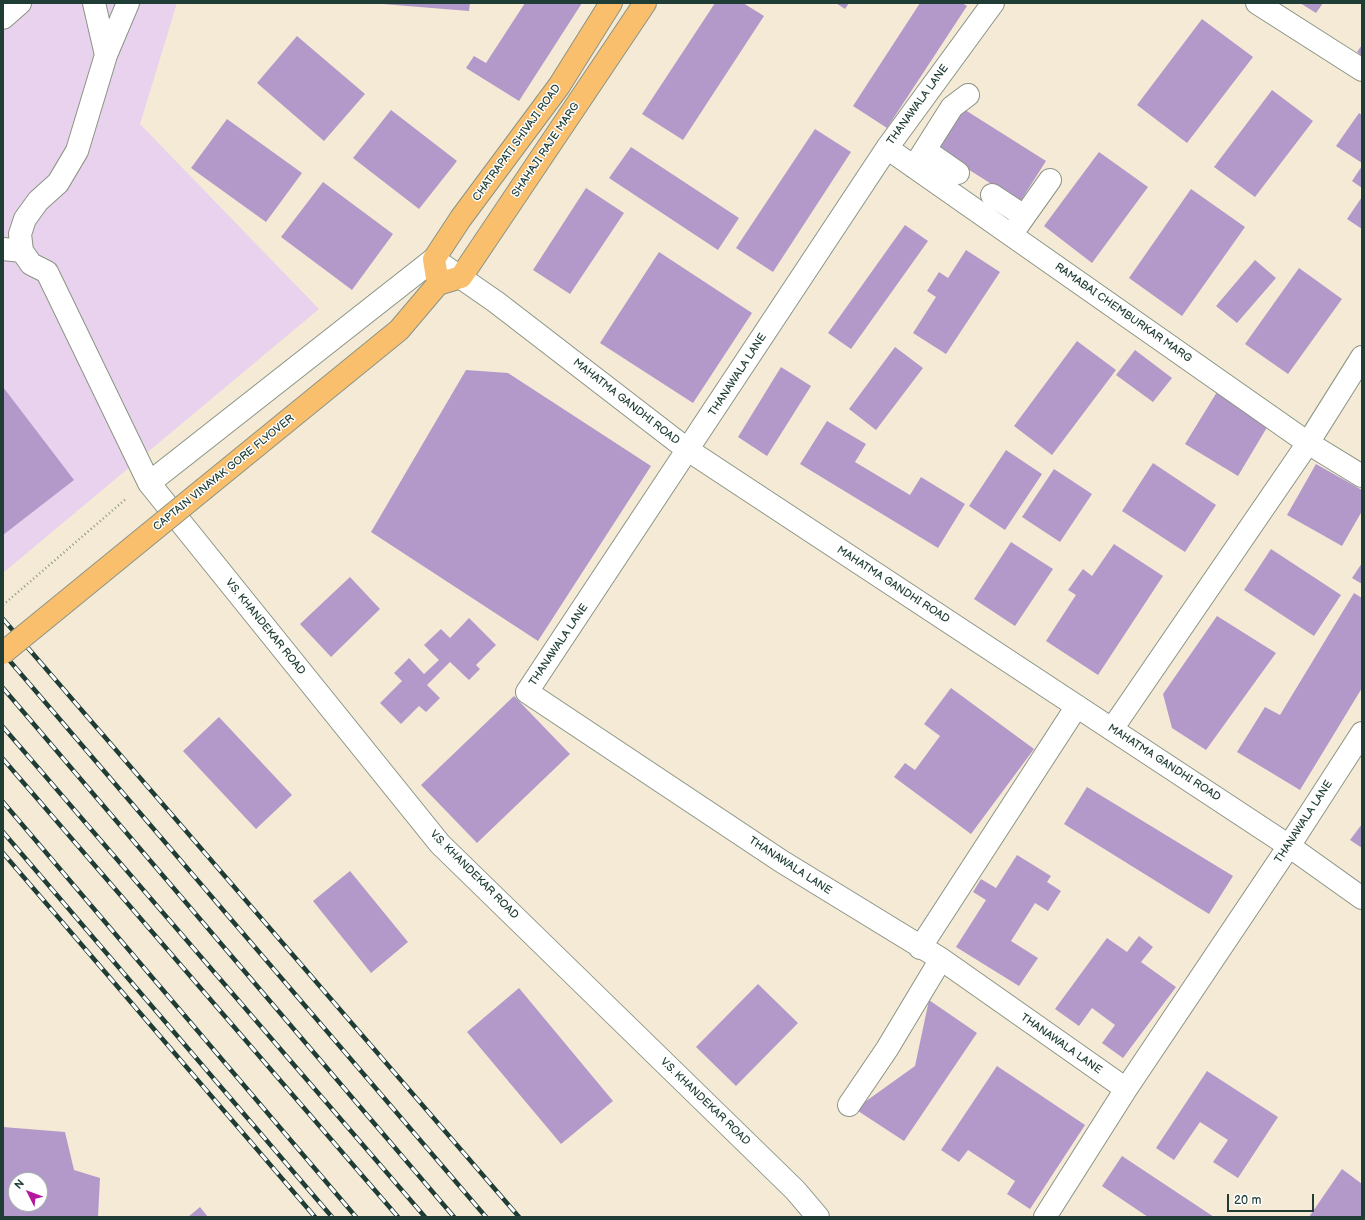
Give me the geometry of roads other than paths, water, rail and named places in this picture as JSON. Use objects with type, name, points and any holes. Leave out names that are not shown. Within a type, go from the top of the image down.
[{"type":"main road","name":"CHATRAPATI SHIVAJI ROAD","points":[[434,259],[461,218],[559,86],[611,3]]},
{"type":"main road","name":"SHAHAJI RAJE MARG","points":[[461,277],[645,3]]},
{"type":"main road","points":[[434,259],[432,291],[461,277]]},
{"type":"main road","name":"CAPTAIN VINAYAK GORE FLYOVER","points":[[3,654],[384,343],[399,330],[432,291]]},
{"type":"street","points":[[3,18],[20,3]]},
{"type":"street","points":[[94,3],[106,55]]},
{"type":"street","points":[[13,250],[25,219],[38,201],[58,183],[77,151],[106,55],[128,3]]},
{"type":"street","name":"THANAWALA LANE","points":[[993,3],[887,148],[528,692],[775,857],[920,948],[941,959],[1126,1089]]},
{"type":"street","points":[[1257,3],[1362,70]]},
{"type":"street","points":[[958,173],[920,158],[952,107],[968,95]]},
{"type":"street","name":"RAMABAI CHEMBURKAR MARG","points":[[887,148],[920,158],[1011,235],[1308,443],[1362,476]]},
{"type":"street","points":[[1011,235],[1050,180]]},
{"type":"street","points":[[992,195],[1024,216]]},
{"type":"street","name":"V.S. KHANDEKAR ROAD","points":[[13,250],[31,264],[47,272],[149,483],[440,844],[795,1190],[818,1217]]},
{"type":"street","points":[[149,483],[434,259]]},
{"type":"street","name":"MAHATMA GANDHI ROAD","points":[[434,259],[496,302],[688,450],[1289,846],[1362,898]]},
{"type":"street","points":[[1112,729],[1308,443],[1362,357]]},
{"type":"street","points":[[920,948],[1077,706]]},
{"type":"street","name":"THANAWALA LANE","points":[[1045,1217],[1126,1089],[1289,846],[1362,733]]},
{"type":"street","points":[[849,1105],[887,1049],[941,959]]},
{"type":"railway","points":[[3,619],[519,1217]]},
{"type":"railway","points":[[3,653],[486,1217]]},
{"type":"railway","points":[[3,688],[454,1217]]},
{"type":"railway","points":[[3,727],[425,1217]]},
{"type":"railway","points":[[3,759],[398,1217]]},
{"type":"railway","points":[[3,802],[356,1217]]},
{"type":"railway","points":[[3,832],[332,1217]]},
{"type":"railway","points":[[3,853],[315,1217]]}]
